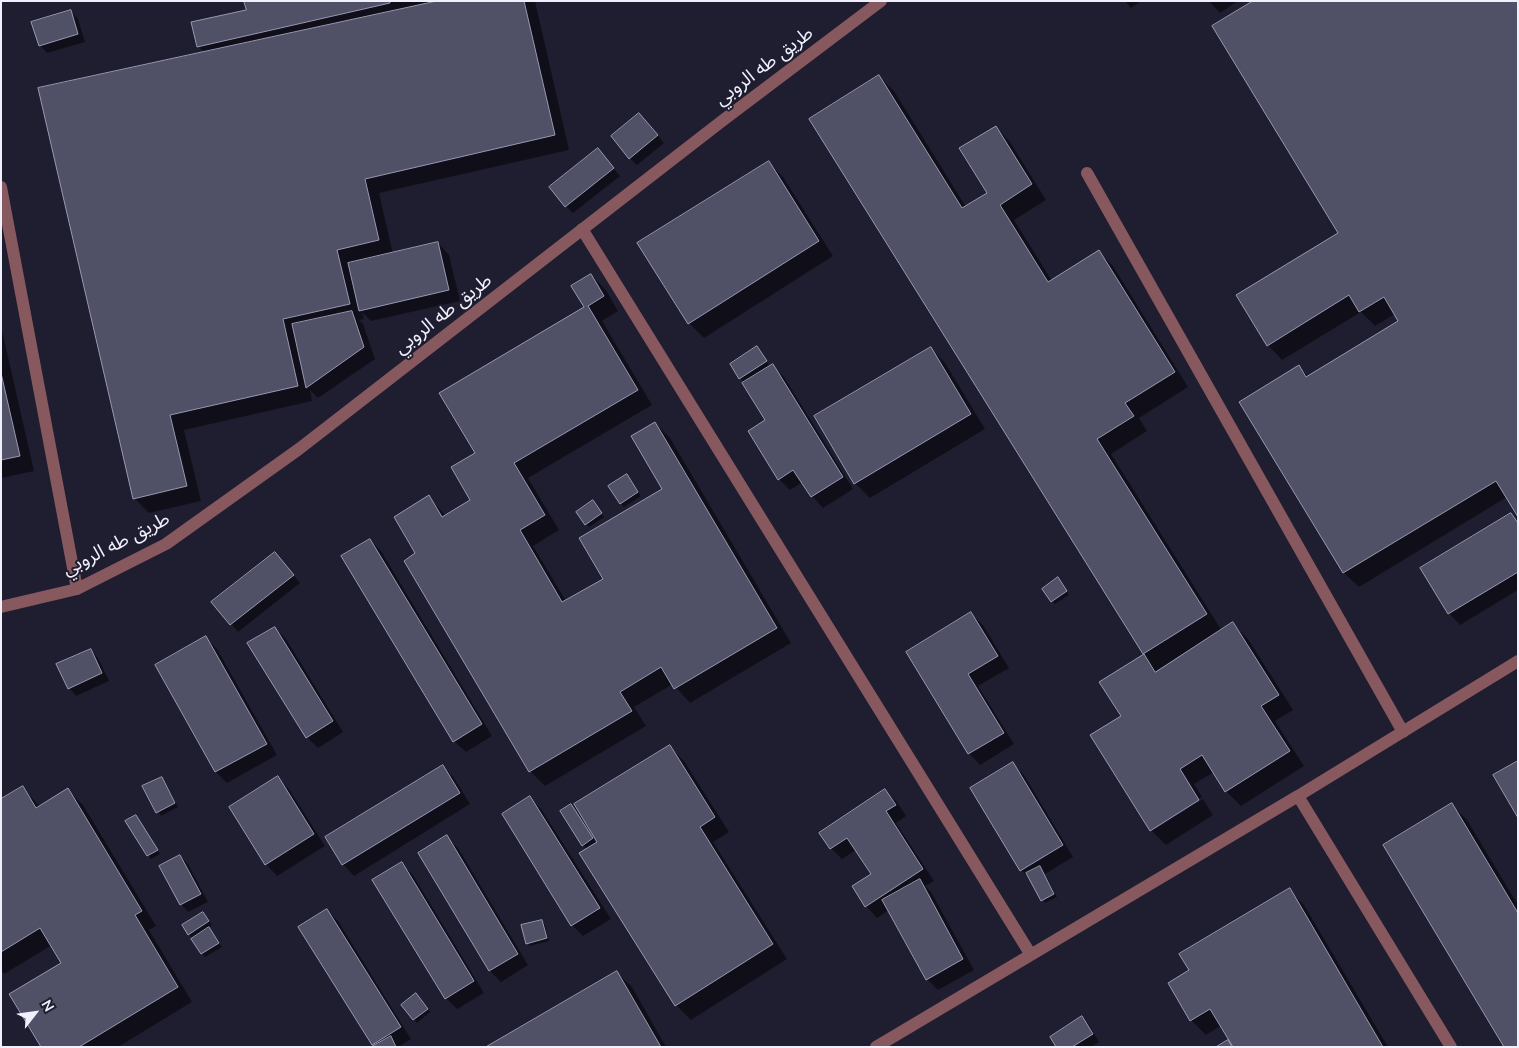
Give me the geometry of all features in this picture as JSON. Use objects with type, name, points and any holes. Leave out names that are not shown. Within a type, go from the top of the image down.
[{"type":"street","name":"طريق طه الروبي","points":[[1,607],[77,589],[166,544],[299,449],[881,1]]},
{"type":"street","points":[[1087,173],[1403,732]]},
{"type":"street","points":[[1,187],[77,589]]},
{"type":"street","points":[[582,230],[1031,955]]},
{"type":"street","points":[[876,1047],[1298,796],[1518,661]]},
{"type":"street","points":[[1298,796],[1450,1047]]},
{"type":"building","points":[[244,1],[390,1],[390,3],[197,47],[191,22],[246,10]]},
{"type":"building","points":[[437,1],[524,1],[555,135],[365,179],[379,240],[337,250],[350,304],[283,319],[298,386],[170,415],[187,486],[133,499],[38,88]]},
{"type":"building","points":[[1253,1],[1518,1],[1518,517],[1496,481],[1343,573],[1239,402],[1299,365],[1306,377],[1398,321],[1384,297],[1359,312],[1349,295],[1267,346],[1236,295],[1338,233],[1212,26]]},
{"type":"building","points":[[71,10],[78,34],[39,46],[31,22]]},
{"type":"building","points":[[879,75],[962,208],[987,193],[959,148],[996,126],[1032,184],[1000,205],[1048,282],[1099,250],[1175,372],[1125,403],[1134,416],[1097,439],[1207,614],[1143,654],[809,119]]},
{"type":"building","points":[[639,113],[658,135],[629,159],[611,136]]},
{"type":"building","points":[[598,148],[614,168],[565,207],[549,187]]},
{"type":"building","points":[[769,161],[819,241],[688,324],[637,243]]},
{"type":"building","points":[[438,242],[449,290],[359,311],[348,263]]},
{"type":"building","points":[[591,274],[604,296],[588,306],[638,390],[514,463],[545,515],[520,530],[562,602],[603,579],[579,538],[662,489],[631,436],[655,422],[777,628],[674,689],[661,667],[620,692],[632,711],[529,772],[404,561],[415,553],[394,517],[429,495],[442,517],[470,500],[451,467],[475,453],[439,393],[584,307],[571,286]]},
{"type":"building","points":[[352,311],[364,347],[306,388],[292,324]]},
{"type":"building","points":[[757,346],[767,361],[739,379],[730,364]]},
{"type":"building","points":[[931,347],[971,414],[854,484],[814,416]]},
{"type":"building","points":[[773,364],[843,477],[811,497],[793,470],[778,480],[748,431],[765,420],[742,383]]},
{"type":"building","points":[[1,373],[20,456],[1,460]]},
{"type":"building","points":[[627,474],[638,492],[620,504],[608,486]]},
{"type":"building","points":[[593,500],[602,513],[585,525],[576,512]]},
{"type":"building","points":[[1511,513],[1518,523],[1518,572],[1448,614],[1420,568]]},
{"type":"building","points":[[370,539],[482,724],[453,742],[341,556]]},
{"type":"building","points":[[275,552],[294,575],[230,625],[211,602]]},
{"type":"building","points":[[1058,577],[1067,591],[1051,602],[1042,589]]},
{"type":"building","points":[[971,612],[998,656],[968,674],[1004,733],[968,754],[906,652]]},
{"type":"building","points":[[1233,622],[1279,695],[1261,706],[1290,751],[1225,792],[1202,755],[1180,769],[1199,800],[1150,831],[1090,735],[1121,716],[1099,682],[1144,654],[1155,672]]},
{"type":"building","points":[[275,627],[333,721],[306,738],[247,643]]},
{"type":"building","points":[[206,636],[267,744],[215,772],[155,665]]},
{"type":"building","points":[[91,649],[102,673],[68,689],[56,664]]},
{"type":"building","points":[[670,745],[715,817],[700,827],[773,944],[675,1006],[579,853],[597,842],[574,804]]},
{"type":"building","points":[[1518,761],[1518,818],[1493,775]]},
{"type":"building","points":[[1013,762],[1063,845],[1020,871],[970,788]]},
{"type":"building","points":[[443,765],[460,793],[342,865],[325,837]]},
{"type":"building","points":[[278,776],[314,834],[265,865],[229,807]]},
{"type":"building","points":[[162,777],[175,803],[156,813],[142,786]]},
{"type":"building","points":[[23,786],[36,808],[68,788],[142,911],[135,915],[178,987],[79,1047],[41,1047],[9,994],[61,963],[40,928],[1,952],[1,799]]},
{"type":"building","points":[[885,789],[896,805],[886,811],[923,869],[865,907],[852,886],[871,874],[847,838],[830,849],[819,833]]},
{"type":"building","points":[[530,796],[600,908],[571,926],[502,814]]},
{"type":"building","points":[[1452,803],[1518,913],[1518,1047],[1504,1047],[1383,845]]},
{"type":"building","points":[[571,804],[593,838],[582,846],[560,811]]},
{"type":"building","points":[[136,815],[158,850],[147,856],[125,821]]},
{"type":"building","points":[[447,835],[518,954],[489,971],[418,853]]},
{"type":"building","points":[[180,855],[201,894],[180,905],[159,866]]},
{"type":"building","points":[[402,862],[474,981],[445,999],[372,880]]},
{"type":"building","points":[[1040,866],[1054,894],[1041,901],[1026,873]]},
{"type":"building","points":[[920,879],[963,959],[926,980],[882,900]]},
{"type":"building","points":[[1290,888],[1383,1047],[1233,1047],[1210,1009],[1190,1021],[1168,983],[1189,970],[1179,954]]},
{"type":"building","points":[[327,909],[401,1027],[372,1045],[298,927]]},
{"type":"building","points":[[203,912],[209,921],[188,935],[182,925]]},
{"type":"building","points":[[542,920],[547,938],[526,944],[521,925]]},
{"type":"building","points":[[209,927],[219,943],[201,954],[191,939]]},
{"type":"building","points":[[617,971],[661,1047],[486,1047]]},
{"type":"building","points":[[416,993],[428,1009],[413,1020],[401,1005]]},
{"type":"building","points":[[1082,1016],[1093,1034],[1072,1047],[1056,1047],[1050,1037]]},
{"type":"building","points":[[391,1036],[396,1047],[371,1047]]},
{"type":"building","points":[[1228,1040],[1232,1047],[1216,1047]]}]
